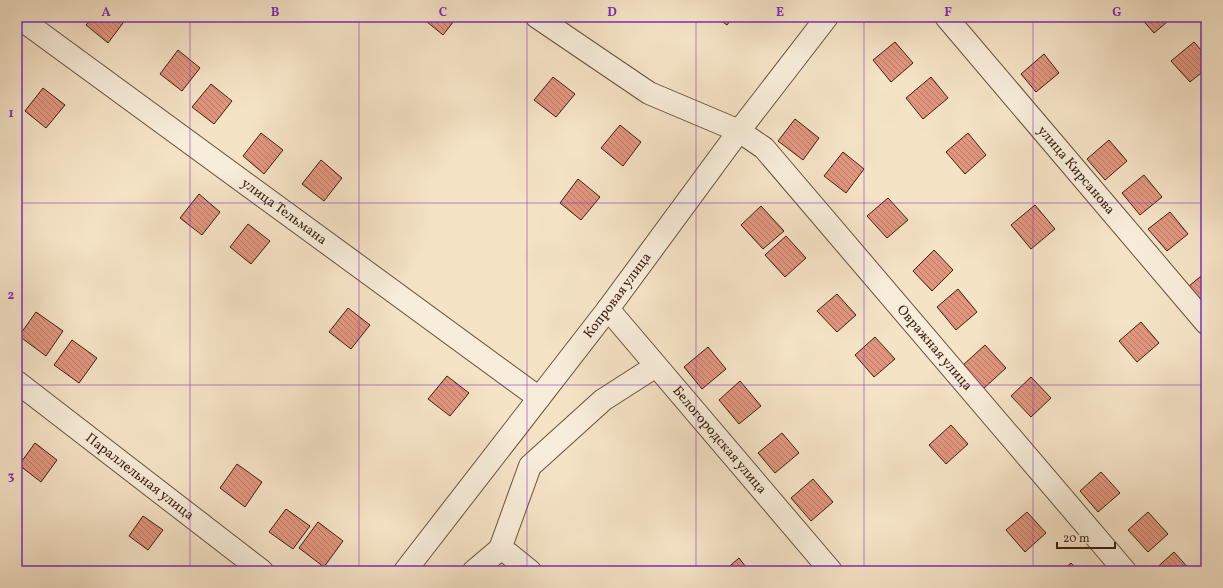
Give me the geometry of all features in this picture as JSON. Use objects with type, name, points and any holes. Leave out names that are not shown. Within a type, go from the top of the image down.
[{"type":"street","name":"Овражная улица","points":[[537,17],[649,93],[739,131],[764,148],[1125,571]]},
{"type":"street","name":"Копровая улица","points":[[405,571],[608,309],[739,131],[827,17]]},
{"type":"street","name":"улица Кирсанова","points":[[946,17],[1206,323]]},
{"type":"street","name":"улица Тельмана","points":[[29,24],[539,398]]},
{"type":"street","name":"Белогородская улица","points":[[608,309],[830,571]]},
{"type":"street","points":[[474,571],[500,549],[530,466],[603,400],[656,366]]},
{"type":"street","name":"Параллельная улица","points":[[17,382],[262,571]]},
{"type":"street","points":[[500,549],[509,554],[530,571]]},
{"type":"building","points":[[93,17],[123,17],[126,19],[108,43],[86,25]]},
{"type":"building","points":[[421,17],[457,17],[443,35]]},
{"type":"building","points":[[716,17],[733,17],[727,25]]},
{"type":"building","points":[[1140,17],[1173,17],[1154,33]]},
{"type":"building","points":[[895,42],[913,63],[891,82],[873,60]]},
{"type":"building","points":[[1194,42],[1206,56],[1206,69],[1190,82],[1171,61]]},
{"type":"building","points":[[178,50],[200,68],[182,91],[160,74]]},
{"type":"building","points":[[1044,54],[1059,73],[1036,92],[1021,74]]},
{"type":"building","points":[[553,77],[575,94],[556,117],[534,100]]},
{"type":"building","points":[[931,77],[948,98],[923,119],[906,98]]},
{"type":"building","points":[[211,84],[232,101],[214,124],[192,107]]},
{"type":"building","points":[[43,88],[65,105],[46,128],[25,111]]},
{"type":"building","points":[[795,119],[819,138],[803,160],[778,141]]},
{"type":"building","points":[[620,125],[641,142],[623,166],[601,148]]},
{"type":"building","points":[[261,133],[283,150],[264,174],[243,156]]},
{"type":"building","points":[[968,133],[986,155],[965,174],[946,152]]},
{"type":"building","points":[[1109,140],[1127,161],[1105,180],[1087,159]]},
{"type":"building","points":[[843,152],[864,169],[846,193],[824,176]]},
{"type":"building","points":[[321,160],[342,178],[324,201],[302,184]]},
{"type":"building","points":[[1144,175],[1162,197],[1140,215],[1122,193]]},
{"type":"building","points":[[578,179],[600,197],[581,220],[560,203]]},
{"type":"building","points":[[199,194],[220,212],[202,235],[180,218]]},
{"type":"building","points":[[888,198],[908,220],[887,238],[867,216]]},
{"type":"building","points":[[1035,205],[1055,229],[1031,249],[1011,225]]},
{"type":"building","points":[[761,206],[784,231],[763,249],[741,225]]},
{"type":"building","points":[[1170,212],[1188,234],[1167,251],[1148,229]]},
{"type":"building","points":[[248,224],[270,241],[251,264],[230,247]]},
{"type":"building","points":[[786,236],[806,258],[785,277],[765,255]]},
{"type":"building","points":[[934,250],[953,270],[932,291],[913,271]]},
{"type":"building","points":[[1206,272],[1206,306],[1189,286]]},
{"type":"building","points":[[958,289],[977,312],[956,330],[937,307]]},
{"type":"building","points":[[837,294],[856,315],[837,332],[817,311]]},
{"type":"building","points":[[348,308],[370,325],[351,349],[329,332]]},
{"type":"building","points":[[36,312],[63,331],[46,356],[19,336]]},
{"type":"building","points":[[1141,322],[1159,343],[1137,362],[1119,341]]},
{"type":"building","points":[[875,337],[895,359],[874,377],[855,355]]},
{"type":"building","points":[[72,340],[97,358],[79,383],[54,365]]},
{"type":"building","points":[[985,345],[1006,368],[983,389],[962,366]]},
{"type":"building","points":[[708,347],[726,369],[702,389],[684,367]]},
{"type":"building","points":[[447,376],[469,393],[450,416],[428,399]]},
{"type":"building","points":[[1031,377],[1051,398],[1031,417],[1011,396]]},
{"type":"building","points":[[740,381],[761,406],[739,424],[719,400]]},
{"type":"building","points":[[951,425],[968,444],[946,464],[929,445]]},
{"type":"building","points":[[782,433],[799,453],[775,473],[758,453]]},
{"type":"building","points":[[35,443],[57,460],[41,482],[19,465]]},
{"type":"building","points":[[237,464],[262,482],[245,507],[220,488]]},
{"type":"building","points":[[1101,472],[1120,493],[1098,512],[1080,491]]},
{"type":"building","points":[[813,479],[833,502],[811,521],[791,498]]},
{"type":"building","points":[[286,509],[310,526],[293,549],[269,532]]},
{"type":"building","points":[[1027,512],[1046,533],[1025,552],[1006,530]]},
{"type":"building","points":[[1148,512],[1168,534],[1148,552],[1128,530]]},
{"type":"building","points":[[143,516],[163,530],[148,550],[129,536]]},
{"type":"building","points":[[318,522],[343,541],[324,567],[299,548]]},
{"type":"building","points":[[1174,552],[1191,571],[1153,571]]},
{"type":"building","points":[[739,558],[749,571],[724,571]]},
{"type":"building","points":[[1071,563],[1078,571],[1062,571]]},
{"type":"building","points":[[896,566],[900,571],[890,571]]}]
